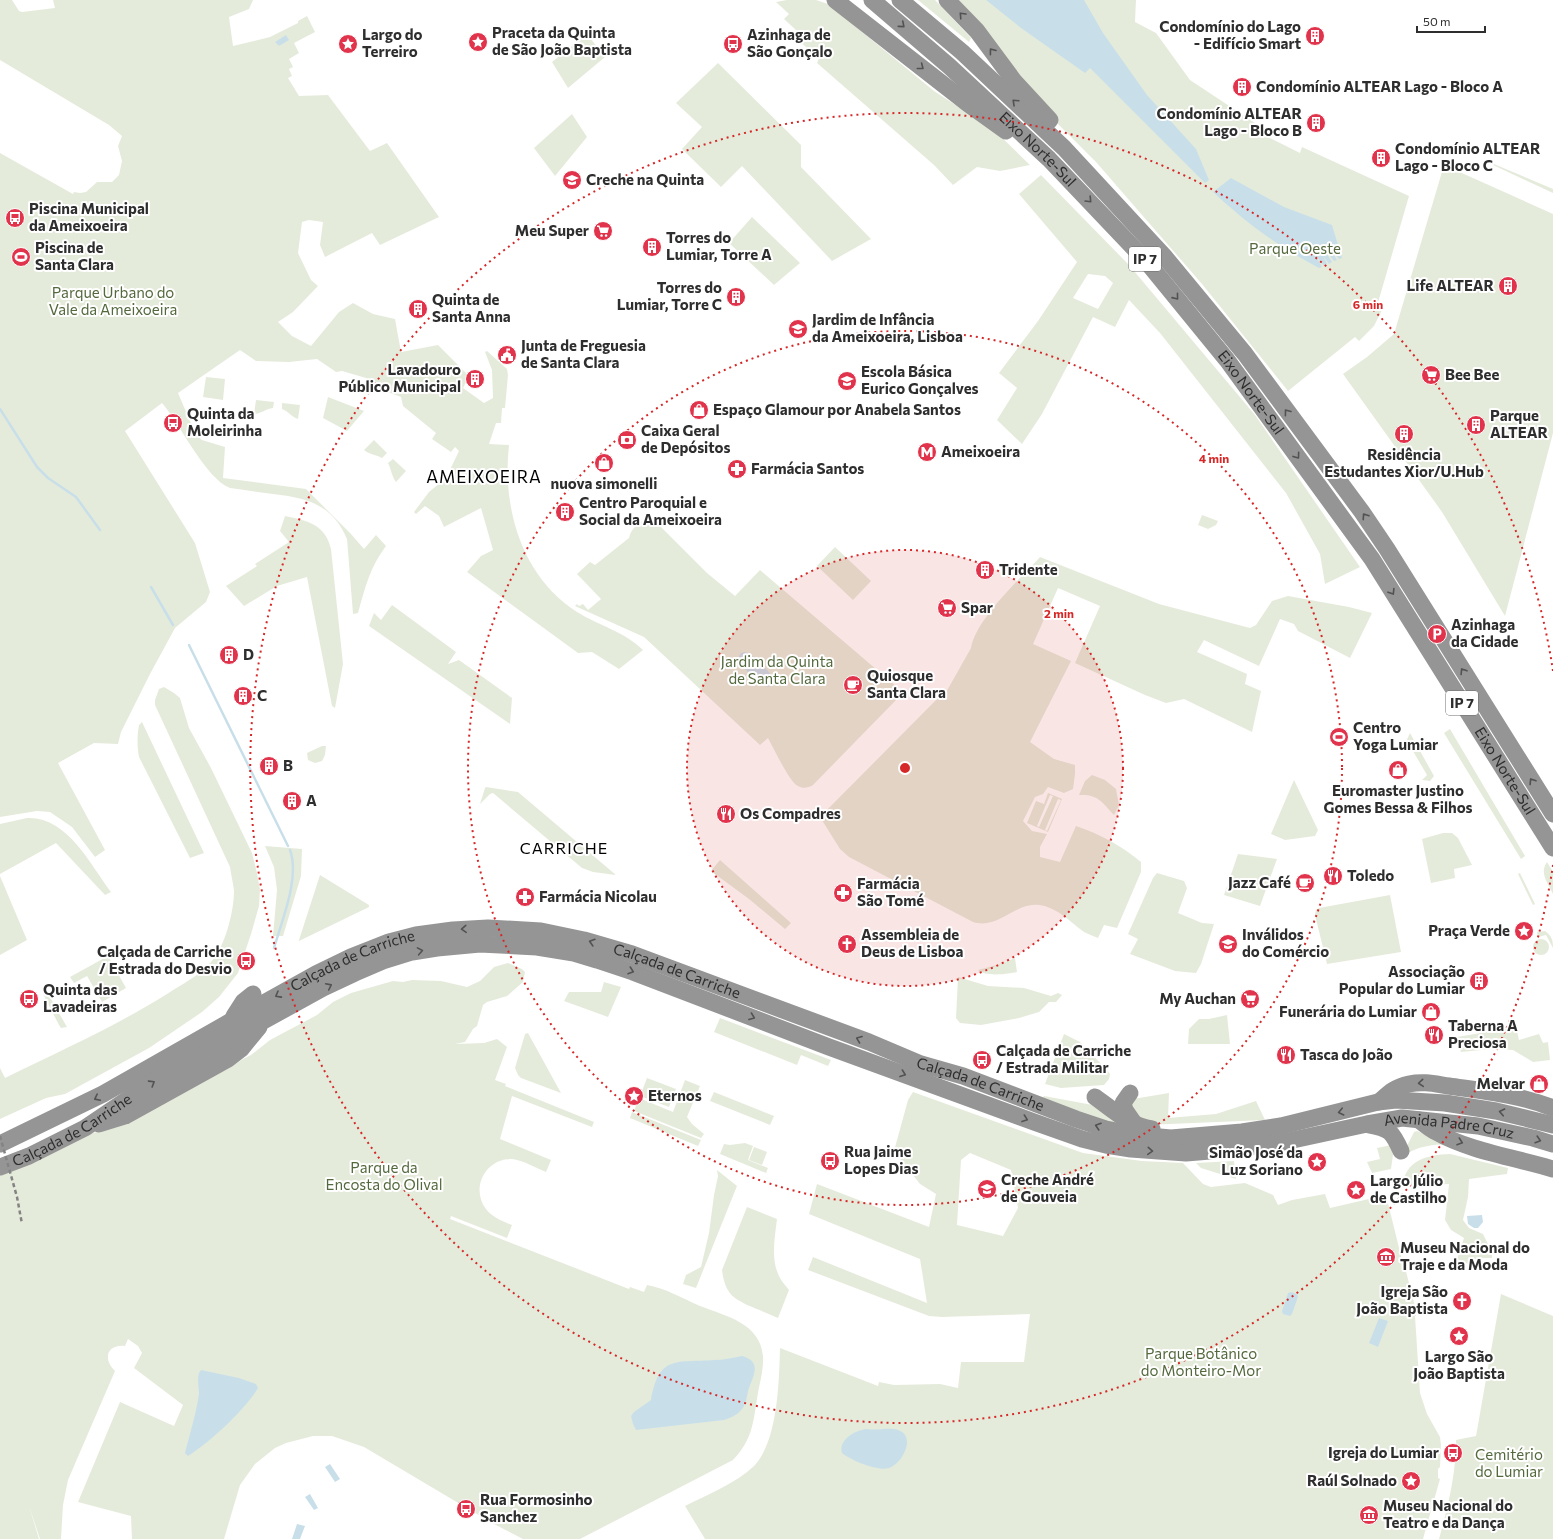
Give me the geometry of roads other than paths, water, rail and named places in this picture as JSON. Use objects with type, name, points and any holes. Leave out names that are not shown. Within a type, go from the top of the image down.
[{"type":"highway","points":[[834,0],[967,103],[1057,168]]},
{"type":"highway","name":"Eixo Norte-Sul","points":[[872,0],[949,66],[1057,168],[1147,262],[1227,360],[1372,559],[1553,848]]},
{"type":"highway","name":"Eixo Norte-Sul","points":[[900,0],[962,52],[1064,148],[1164,256],[1244,354],[1362,512],[1387,549],[1553,814]]},
{"type":"highway","points":[[947,0],[977,31],[1014,81],[1062,133],[1064,148]]},
{"type":"highway","name":"Calçada de Carriche","points":[[0,1144],[83,1105],[316,974],[351,957],[389,942],[416,935],[453,930],[488,928],[541,932],[584,940],[625,952],[863,1040],[921,1064],[963,1076],[1106,1129],[1137,1135],[1171,1138],[1242,1132],[1281,1126],[1378,1102]]},
{"type":"highway","name":"Calçada de Carriche","points":[[0,1167],[34,1153],[85,1128],[154,1082],[270,1017],[355,973],[383,961],[412,952],[480,944],[537,947],[574,953],[633,972],[1075,1137],[1106,1145],[1131,1149],[1186,1153],[1279,1143],[1343,1129]]},
{"type":"highway","points":[[210,1069],[219,1062],[223,1056],[233,1020],[240,1006],[253,994]]},
{"type":"highway","points":[[85,1128],[125,1116],[234,1055],[270,1017]]},
{"type":"highway","points":[[143,1072],[178,1048],[200,1029]]},
{"type":"highway","points":[[866,1060],[872,1054],[877,1052],[921,1064]]},
{"type":"highway","points":[[1378,1102],[1395,1088],[1424,1082],[1509,1096],[1544,1104],[1553,1108]]},
{"type":"highway","points":[[1130,1093],[1126,1097],[1124,1103],[1125,1110],[1134,1123]]},
{"type":"highway","points":[[1095,1097],[1141,1127],[1206,1134]]},
{"type":"highway","name":"Avenida Padre Cruz","points":[[1378,1102],[1396,1100],[1444,1103],[1496,1111],[1553,1125]]},
{"type":"highway","name":"Avenida Padre Cruz","points":[[1343,1129],[1402,1118],[1417,1119],[1478,1126],[1553,1144]]},
{"type":"highway","points":[[1417,1119],[1435,1132],[1445,1137],[1479,1149],[1553,1169]]},
{"type":"highway","points":[[1367,1124],[1386,1128],[1396,1138],[1401,1151]]},
{"type":"water","points":[[986,0],[1084,0],[1103,33],[1147,95],[1196,149],[1209,180],[1205,183],[1090,68],[1085,73],[1021,28]]},
{"type":"water","points":[[286,35],[289,40],[279,46],[275,42]]},
{"type":"water","points":[[1231,178],[1284,207],[1332,225],[1342,258],[1339,259],[1326,242],[1337,260],[1334,261],[1320,243],[1332,262],[1329,264],[1323,256],[1327,264],[1324,266],[1315,255],[1322,267],[1319,268],[1290,252],[1263,234],[1213,192]]},
{"type":"water","points":[[347,380],[358,382],[367,388],[361,392],[352,392],[348,389],[345,382]]},
{"type":"water","points":[[744,652],[756,659],[766,669],[773,678],[773,684],[768,687],[765,686],[746,670],[738,658],[741,653]]},
{"type":"water","points":[[1482,1215],[1483,1222],[1478,1228],[1474,1228],[1468,1224],[1467,1216]]},
{"type":"water","points":[[1291,1292],[1297,1294],[1298,1297],[1290,1316],[1283,1314],[1282,1311],[1288,1293]]},
{"type":"water","points":[[1379,1318],[1388,1321],[1378,1347],[1369,1343]]},
{"type":"water","points":[[742,1356],[752,1362],[755,1370],[744,1405],[736,1415],[724,1420],[636,1430],[631,1416],[634,1412],[651,1400],[654,1385],[659,1375],[665,1368],[680,1362],[721,1360]]},
{"type":"water","points":[[201,1370],[239,1378],[256,1384],[258,1388],[236,1416],[206,1443],[188,1456],[185,1453],[198,1401],[198,1378]]},
{"type":"water","points":[[867,1429],[894,1429],[904,1433],[907,1444],[906,1450],[899,1461],[889,1468],[884,1469],[858,1462],[842,1453],[841,1448],[848,1436],[857,1431]]},
{"type":"water","points":[[330,1464],[340,1479],[335,1482],[325,1467]]},
{"type":"water","points":[[310,1494],[318,1508],[314,1510],[305,1497]]},
{"type":"water","points":[[297,1524],[305,1526],[300,1539],[292,1539]]},
{"type":"waterway","points":[[0,409],[37,467],[48,478],[76,497],[100,530]]},
{"type":"waterway","points":[[151,587],[173,625]]},
{"type":"waterway","points":[[189,645],[288,846]]},
{"type":"waterway","points":[[274,948],[289,899],[293,873],[293,861],[290,850]]},
{"type":"railway","points":[[0,1136],[17,1197],[22,1224]]},
{"type":"place","name":"Condomínio do Lago - Edifício Smart","points":[[1315,36]]},
{"type":"place","name":"Praceta da Quinta de São João Baptista","points":[[478,42]]},
{"type":"place","name":"Largo do Terreiro","points":[[348,44]]},
{"type":"place","name":"Azinhaga de São Gonçalo","points":[[733,44]]},
{"type":"place","name":"Condomínio ALTEAR Lago - Bloco A","points":[[1242,87]]},
{"type":"place","name":"Condomínio ALTEAR Lago - Bloco B","points":[[1316,123]]},
{"type":"place","name":"Condomínio ALTEAR Lago - Bloco C","points":[[1381,158]]},
{"type":"place","name":"Creche na Quinta","points":[[572,180]]},
{"type":"place","name":"Piscina Municipal da Ameixoeira","points":[[15,218]]},
{"type":"place","name":"Meu Super","points":[[603,231]]},
{"type":"place","name":"Torres do Lumiar, Torre A","points":[[652,247]]},
{"type":"place","name":"Piscina de Santa Clara","points":[[21,257]]},
{"type":"place","name":"Life ALTEAR","points":[[1508,286]]},
{"type":"place","name":"Torres do Lumiar, Torre C","points":[[736,297]]},
{"type":"place","name":"Quinta de Santa Anna","points":[[418,309]]},
{"type":"place","name":"Jardim de Infância da Ameixoeira, Lisboa","points":[[798,329]]},
{"type":"place","name":"Junta de Freguesia de Santa Clara","points":[[507,355]]},
{"type":"place","name":"Bee Bee","points":[[1431,375]]},
{"type":"place","name":"Lavadouro Público Municipal","points":[[475,379]]},
{"type":"place","name":"Escola Básica Eurico Gonçalves","points":[[847,381]]},
{"type":"place","name":"Espaço Glamour por Anabela Santos","points":[[699,410]]},
{"type":"place","name":"Quinta da Moleirinha","points":[[173,423]]},
{"type":"place","name":"Parque ALTEAR","points":[[1476,425]]},
{"type":"place","name":"Residência Estudantes Xior/U.Hub","points":[[1404,434]]},
{"type":"place","name":"Caixa Geral de Depósitos","points":[[627,440]]},
{"type":"place","name":"Ameixoeira","points":[[927,452]]},
{"type":"place","name":"nuova simonelli","points":[[604,463]]},
{"type":"place","name":"Farmácia Santos","points":[[737,469]]},
{"type":"place","name":"Centro Paroquial e Social da Ameixoeira","points":[[565,512]]},
{"type":"place","name":"Tridente","points":[[985,570]]},
{"type":"place","name":"Spar","points":[[947,608]]},
{"type":"place","name":"Azinhaga da Cidade","points":[[1437,634]]},
{"type":"place","name":"D","points":[[229,655]]},
{"type":"place","name":"Quiosque Santa Clara","points":[[853,685]]},
{"type":"place","name":"C","points":[[243,696]]},
{"type":"place","name":"Centro Yoga Lumiar","points":[[1339,737]]},
{"type":"place","name":"B","points":[[269,766]]},
{"type":"place","name":"Euromaster Justino Gomes Bessa & Filhos","points":[[1398,770]]},
{"type":"place","name":"A","points":[[292,801]]},
{"type":"place","name":"Os Compadres","points":[[726,814]]},
{"type":"place","name":"Toledo","points":[[1333,876]]},
{"type":"place","name":"Jazz Café","points":[[1305,883]]},
{"type":"place","name":"Farmácia São Tomé","points":[[843,893]]},
{"type":"place","name":"Farmácia Nicolau","points":[[525,897]]},
{"type":"place","name":"Praça Verde","points":[[1524,931]]},
{"type":"place","name":"Assembleia de Deus de Lisboa","points":[[847,944]]},
{"type":"place","name":"Inválidos do Comércio","points":[[1228,944]]},
{"type":"place","name":"Calçada de Carriche / Estrada do Desvio","points":[[246,961]]},
{"type":"place","name":"Associação Popular do Lumiar","points":[[1479,981]]},
{"type":"place","name":"Quinta das Lavadeiras","points":[[29,999]]},
{"type":"place","name":"My Auchan","points":[[1250,999]]},
{"type":"place","name":"Funerária do Lumiar","points":[[1431,1012]]},
{"type":"place","name":"Taberna A Preciosa","points":[[1434,1035]]},
{"type":"place","name":"Tasca do João","points":[[1286,1055]]},
{"type":"place","name":"Calçada de Carriche / Estrada Militar","points":[[982,1060]]},
{"type":"place","name":"Melvar","points":[[1539,1084]]},
{"type":"place","name":"Eternos","points":[[634,1096]]},
{"type":"place","name":"Rua Jaime Lopes Dias","points":[[830,1161]]},
{"type":"place","name":"Simão José da Luz Soriano","points":[[1317,1162]]},
{"type":"place","name":"Creche André de Gouveia","points":[[987,1189]]},
{"type":"place","name":"Largo Júlio de Castilho","points":[[1356,1190]]},
{"type":"place","name":"Museu Nacional do Traje e da Moda","points":[[1386,1257]]},
{"type":"place","name":"Igreja São João Baptista","points":[[1462,1301]]},
{"type":"place","name":"Largo São João Baptista","points":[[1459,1336]]},
{"type":"place","name":"Igreja do Lumiar","points":[[1453,1453]]},
{"type":"place","name":"Raúl Solnado","points":[[1411,1481]]},
{"type":"place","name":"Rua Formosinho Sanchez","points":[[466,1509]]},
{"type":"place","name":"Museu Nacional do Teatro e da Dança","points":[[1369,1515]]},
{"type":"district","name":"AMEIXOEIRA","points":[[484,477]]},
{"type":"district","name":"CARRICHE","points":[[564,848]]},
{"type":"park label","name":"Parque Oeste","points":[[1295,249]]},
{"type":"park label","name":"Parque Urbano do Vale da Ameixoeira","points":[[113,302]]},
{"type":"park label","name":"Jardim da Quinta de Santa Clara","points":[[777,670]]},
{"type":"park label","name":"Parque da Encosta do Olival","points":[[384,1176]]},
{"type":"park label","name":"Parque Botânico do Monteiro-Mor","points":[[1201,1362]]},
{"type":"park label","name":"Cemitério do Lumiar","points":[[1509,1464]]}]
